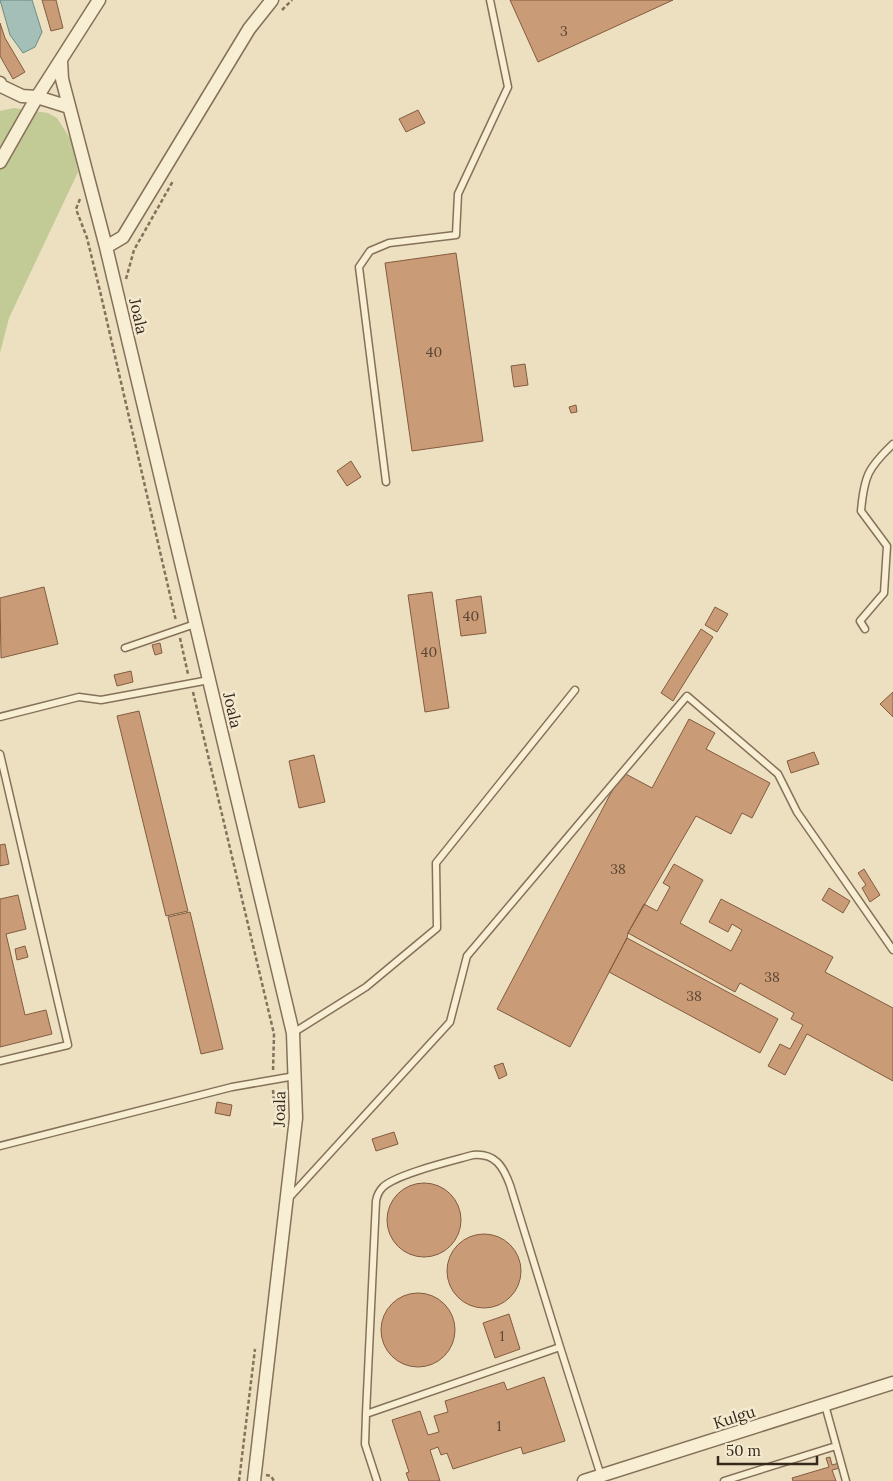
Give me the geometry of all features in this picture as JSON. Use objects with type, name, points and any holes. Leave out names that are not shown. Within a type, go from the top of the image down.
[{"type":"street","points":[[0,162],[99,0]]},
{"type":"street","points":[[106,248],[124,237],[249,29],[272,0]]},
{"type":"street","name":"Joala","points":[[61,61],[62,79],[106,248],[293,1033],[296,1118],[254,1481]]},
{"type":"street","points":[[0,83],[1,86],[22,96],[38,97],[69,108]]},
{"type":"street","name":"Kulgu","points":[[584,1481],[893,1384]]},
{"type":"lane","points":[[386,482],[360,267],[370,251],[389,243],[456,235],[458,194],[508,87],[490,0]]},
{"type":"lane","points":[[865,629],[860,621],[884,593],[887,546],[861,511],[863,486],[874,462],[893,444]]},
{"type":"lane","points":[[125,648],[196,624]]},
{"type":"lane","points":[[0,717],[79,697],[101,700],[209,680]]},
{"type":"lane","points":[[293,1033],[366,987],[437,928],[436,863],[575,690]]},
{"type":"lane","points":[[288,1200],[450,1022],[467,956],[686,696],[778,774],[796,812],[893,950]]},
{"type":"lane","points":[[0,754],[68,1045],[0,1061]]},
{"type":"lane","points":[[0,1146],[232,1087],[295,1076]]},
{"type":"lane","points":[[377,1481],[365,1444],[376,1201],[380,1190],[397,1178],[473,1155],[485,1155],[496,1161],[501,1166],[510,1185],[601,1476]]},
{"type":"lane","points":[[366,1414],[560,1347]]},
{"type":"lane","points":[[825,1405],[846,1481]]},
{"type":"lane","points":[[724,1481],[836,1446]]},
{"type":"path","points":[[277,15],[292,0]]},
{"type":"path","points":[[100,291],[125,285],[134,250],[176,176]]},
{"type":"path","points":[[87,179],[76,209],[87,238],[100,291],[274,1034],[274,1102],[283,1133]]},
{"type":"path","points":[[239,1481],[256,1346]]},
{"type":"green space","points":[[14,108],[48,113],[57,118],[71,140],[78,172],[9,318],[0,353],[0,111]]},
{"type":"water","points":[[0,0],[32,0],[42,32],[35,47],[23,53],[10,35]]},
{"type":"building","points":[[42,0],[56,0],[63,28],[51,31]]},
{"type":"building","points":[[510,0],[673,0],[538,62]]},
{"type":"building","points":[[0,23],[5,38],[25,72],[13,79],[0,56]]},
{"type":"building","points":[[418,110],[425,123],[406,132],[399,119]]},
{"type":"building","points":[[456,253],[483,441],[412,451],[385,263]]},
{"type":"building","points":[[525,364],[528,385],[514,387],[511,366]]},
{"type":"building","points":[[576,405],[577,412],[571,413],[569,407]]},
{"type":"building","points":[[351,461],[361,477],[347,486],[337,471]]},
{"type":"building","points":[[44,587],[58,644],[1,658],[0,598]]},
{"type":"building","points":[[432,592],[449,708],[425,712],[408,595]]},
{"type":"building","points":[[481,596],[486,633],[461,636],[456,600]]},
{"type":"building","points":[[715,607],[728,614],[717,632],[705,625]]},
{"type":"building","points":[[701,629],[713,637],[673,701],[661,693]]},
{"type":"building","points":[[160,643],[162,653],[155,655],[152,645]]},
{"type":"building","points":[[131,671],[133,682],[117,686],[114,675]]},
{"type":"building","points":[[893,692],[893,717],[880,704]]},
{"type":"building","points":[[139,711],[188,911],[166,916],[117,716]]},
{"type":"building","points":[[689,719],[715,733],[706,749],[770,783],[752,818],[742,813],[731,834],[696,816],[628,933],[570,1047],[497,1009],[622,772],[652,788]]},
{"type":"building","points":[[814,752],[819,764],[791,773],[787,761]]},
{"type":"building","points":[[314,755],[325,802],[299,808],[289,761]]},
{"type":"building","points":[[5,844],[9,864],[0,866],[0,845]]},
{"type":"building","points":[[674,864],[703,880],[680,923],[731,951],[742,930],[732,924],[728,932],[709,922],[721,899],[833,957],[825,972],[893,1008],[893,1081],[807,1034],[785,1075],[768,1066],[780,1044],[790,1049],[803,1025],[791,1019],[794,1013],[740,983],[735,992],[628,933],[644,904],[657,911],[670,887],[663,883]]},
{"type":"building","points":[[864,869],[880,895],[870,902],[862,888],[866,885],[858,873]]},
{"type":"building","points":[[829,888],[850,901],[843,913],[822,900]]},
{"type":"building","points":[[18,895],[26,929],[6,934],[25,1015],[46,1010],[52,1034],[0,1047],[0,899]]},
{"type":"building","points":[[190,912],[223,1049],[201,1054],[168,917]]},
{"type":"building","points":[[627,938],[778,1019],[760,1053],[609,972]]},
{"type":"building","points":[[25,946],[28,957],[17,960],[15,949]]},
{"type":"building","points":[[503,1063],[507,1075],[499,1079],[494,1066]]},
{"type":"building","points":[[217,1102],[232,1105],[230,1116],[215,1113]]},
{"type":"building","points":[[394,1132],[398,1144],[376,1151],[372,1139]]},
{"type":"building","points":[[431,1183],[451,1193],[459,1206],[461,1220],[459,1234],[451,1247],[438,1255],[417,1257],[397,1247],[389,1234],[387,1213],[397,1193],[410,1185]]},
{"type":"building","points":[[491,1234],[511,1244],[519,1257],[521,1271],[519,1285],[511,1298],[498,1306],[477,1308],[457,1298],[449,1285],[447,1264],[457,1244],[470,1236]]},
{"type":"building","points":[[425,1293],[445,1303],[453,1316],[455,1330],[453,1344],[445,1357],[432,1365],[411,1367],[391,1357],[383,1344],[381,1323],[391,1303],[404,1295]]},
{"type":"building","points":[[509,1314],[520,1349],[495,1358],[483,1323]]},
{"type":"building","points":[[544,1377],[565,1441],[523,1454],[521,1447],[453,1469],[447,1453],[441,1455],[438,1447],[430,1450],[440,1481],[409,1481],[406,1473],[409,1472],[392,1420],[420,1411],[428,1435],[439,1432],[434,1416],[448,1412],[445,1401],[504,1382],[507,1390]]},
{"type":"building","points":[[830,1457],[832,1465],[839,1463],[840,1468],[832,1470],[836,1481],[793,1481],[792,1478],[829,1467],[826,1458]]}]
